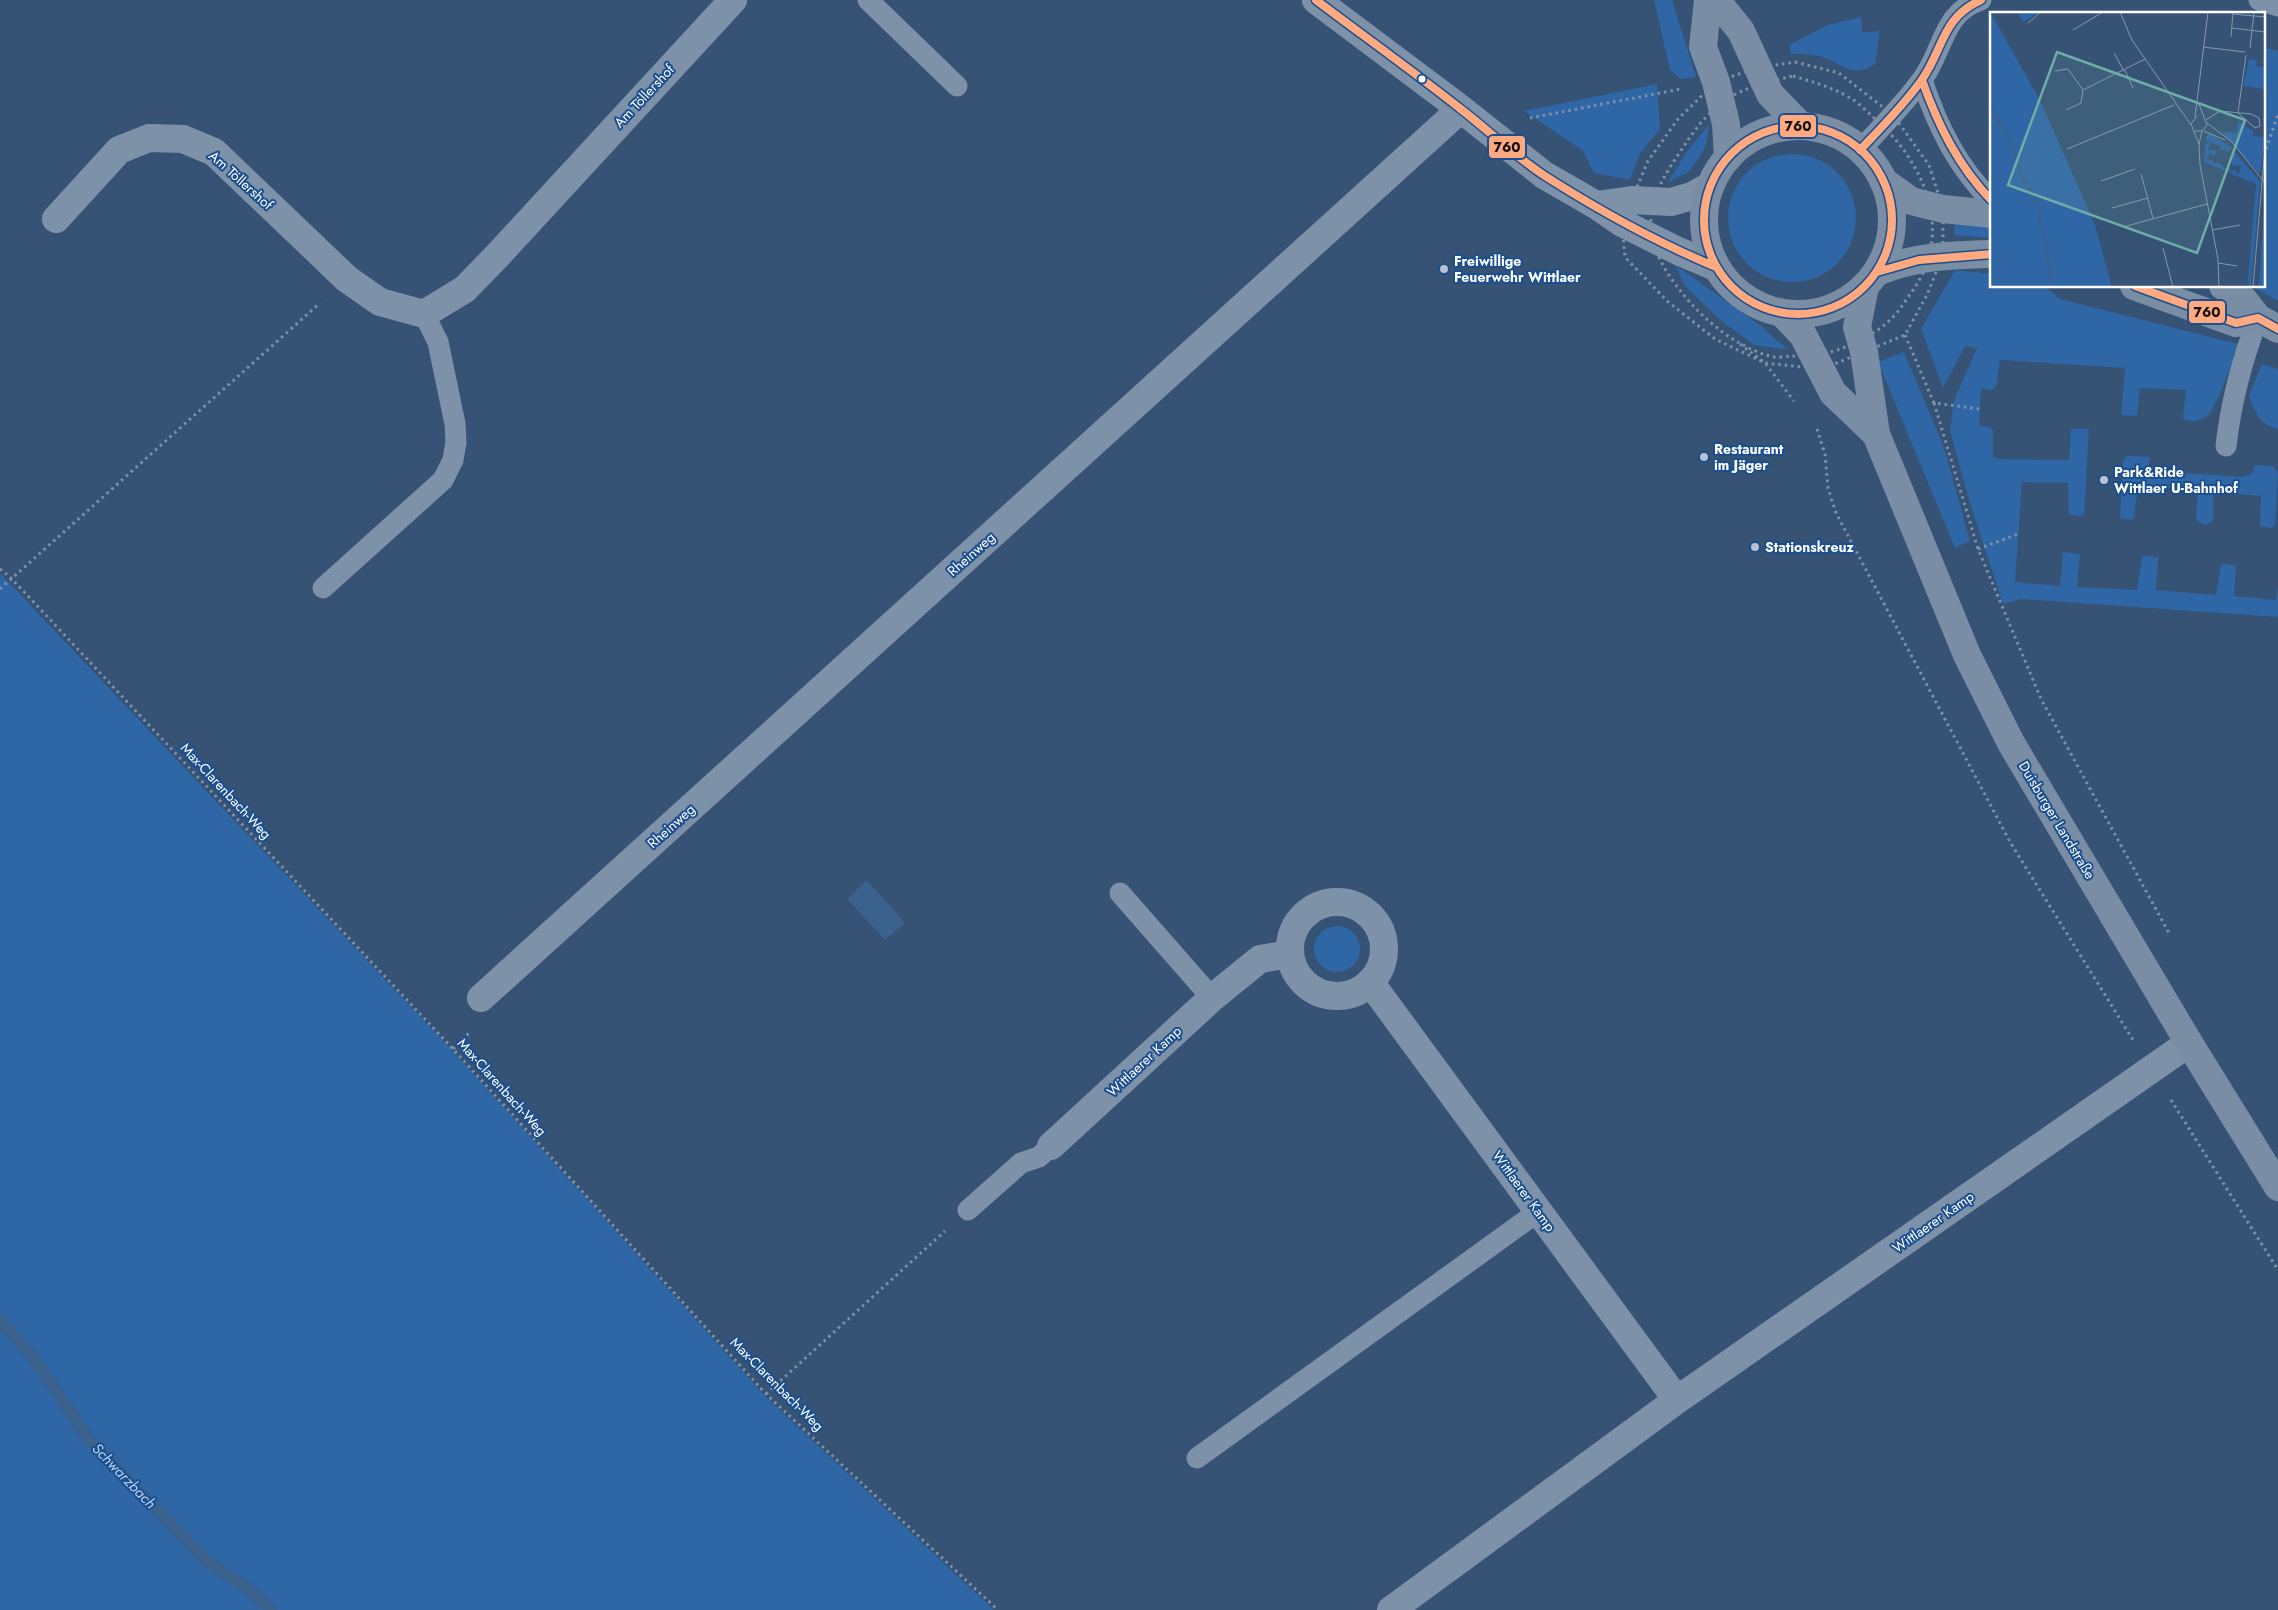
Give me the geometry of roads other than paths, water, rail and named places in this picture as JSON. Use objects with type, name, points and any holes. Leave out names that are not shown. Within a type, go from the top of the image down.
[{"type":"main road","points":[[1708,0],[1703,47],[1714,90],[1726,124],[1728,158]]},
{"type":"main road","points":[[1716,0],[1741,31],[1770,94],[1801,126]]},
{"type":"main road","name":"Duisburger Landstraße","points":[[1871,279],[1843,302],[1818,312],[1800,314],[1782,313],[1766,309],[1751,302],[1732,286],[1716,267],[1707,244],[1704,219],[1710,186],[1728,158],[1741,146],[1757,136],[1774,130],[1801,126],[1828,131],[1845,139],[1860,150],[1873,164],[1883,181],[1889,198],[1892,217],[1888,245],[1871,279],[1857,327],[1863,346],[1876,434],[1967,654],[2012,743],[2189,1044],[2278,1187]]},
{"type":"main road","points":[[1883,181],[1911,201],[1936,207],[1990,214]]},
{"type":"main road","points":[[1871,279],[1899,263],[1937,256],[1990,254]]},
{"type":"main road","points":[[2140,288],[2236,323],[2268,323]]},
{"type":"main road","points":[[2226,288],[2244,300],[2268,323]]},
{"type":"main road","name":"Duisburger Landstraße","points":[[1782,313],[1803,335],[1833,394],[1876,434]]},
{"type":"street","name":"Am Töllershof","points":[[56,219],[119,150],[149,138],[183,139],[214,152],[347,279],[380,302],[424,314],[465,289],[498,256],[733,0]]},
{"type":"street","points":[[1316,0],[1461,109],[1544,175],[1596,205],[1636,208],[1692,196],[1710,186]]},
{"type":"street","name":"Rheinweg","points":[[481,998],[1461,109]]},
{"type":"street","points":[[1636,208],[1652,238],[1716,267]]},
{"type":"street","points":[[1337,902],[1352,905],[1366,912],[1376,924],[1383,938],[1384,954],[1380,969],[1370,982],[1358,991],[1344,995],[1329,995],[1314,990],[1303,981],[1294,968],[1290,954],[1291,938],[1297,924],[1308,912],[1321,904],[1337,902]]},
{"type":"street","name":"Wittlaerer Kamp","points":[[1051,1146],[1212,998],[1260,958],[1290,954]]},
{"type":"street","name":"Wittlaerer Kamp","points":[[1370,982],[1677,1400]]},
{"type":"street","name":"Wittlaerer Kamp","points":[[1391,1610],[1677,1400],[2189,1044]]},
{"type":"lane","points":[[868,0],[957,86]]},
{"type":"lane","points":[[1860,150],[1922,80],[1935,59],[1946,30],[1955,17],[1972,3],[1981,0]]},
{"type":"lane","points":[[2259,0],[2278,6]]},
{"type":"lane","points":[[1922,80],[1934,115],[1953,152],[1976,185],[1990,199]]},
{"type":"lane","points":[[323,588],[442,480],[453,460],[456,442],[455,424],[438,342],[424,314]]},
{"type":"lane","points":[[2226,446],[2231,405],[2244,356],[2268,323]]},
{"type":"lane","points":[[1120,893],[1212,998]]},
{"type":"lane","points":[[968,1210],[1021,1163],[1039,1157],[1051,1146]]},
{"type":"lane","points":[[1197,1458],[1539,1211]]},
{"type":"waterway","name":"Schwarzbach","points":[[0,1320],[33,1357],[90,1441],[208,1562],[247,1588],[271,1610]]},
{"type":"place","name":"Freiwillige Feuerwehr Wittlaer","points":[[1444,269]]},
{"type":"place","name":"Restaurant im Jäger","points":[[1704,457]]},
{"type":"place","name":"Park&Ride Wittlaer U-Bahnhof","points":[[2104,480]]},
{"type":"place","name":"Stationskreuz","points":[[1755,547]]}]
